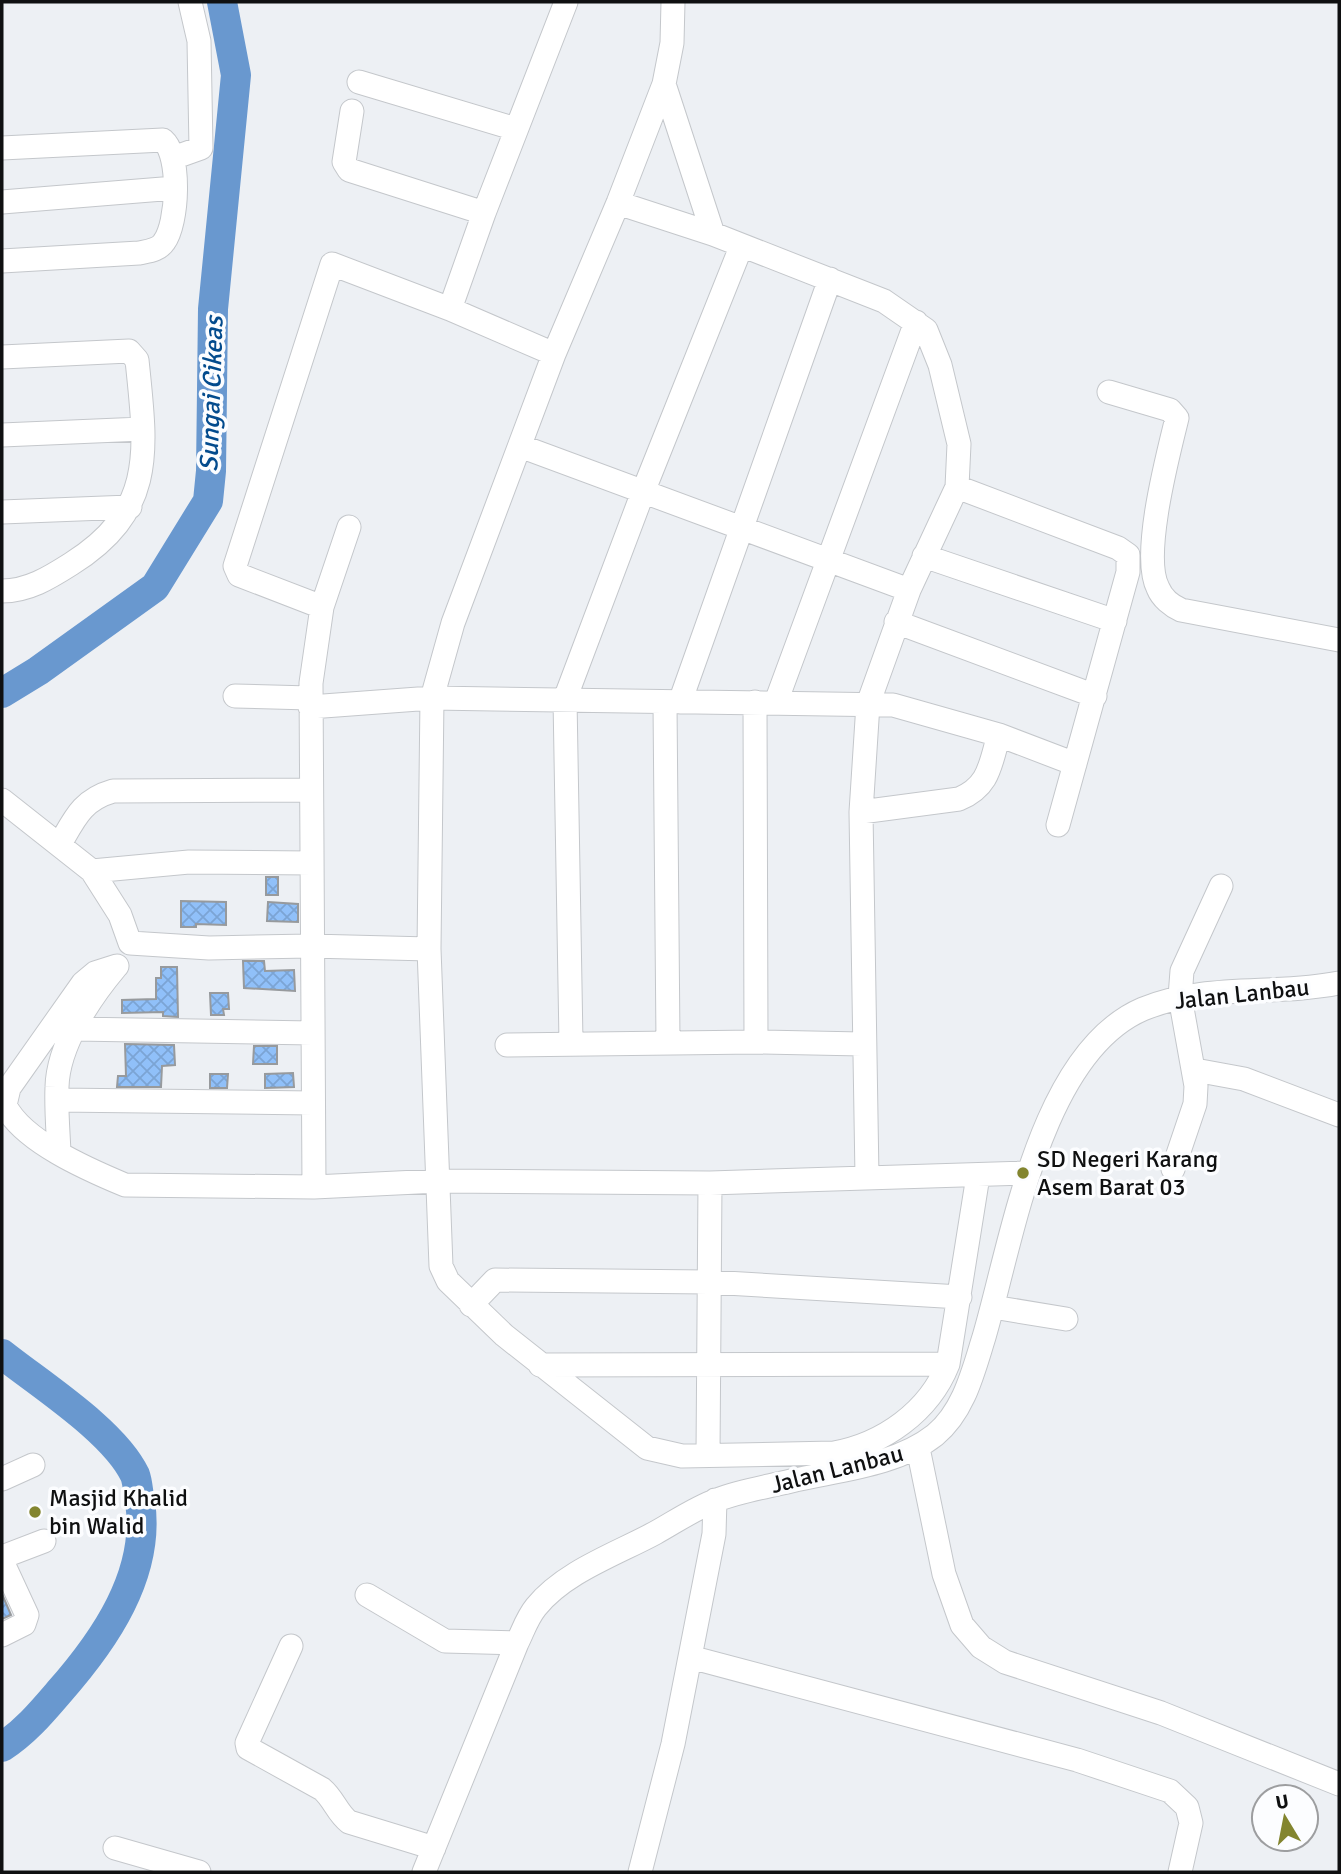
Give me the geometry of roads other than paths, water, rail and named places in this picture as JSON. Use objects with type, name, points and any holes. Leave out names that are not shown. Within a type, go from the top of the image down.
[{"type":"street","points":[[173,158],[201,148],[199,41],[190,2]]},
{"type":"street","points":[[450,309],[484,213],[566,2]]},
{"type":"street","points":[[673,2],[672,43],[664,84],[618,203],[554,354],[446,642],[432,698],[429,948],[441,1266],[448,1281],[471,1305],[540,1365],[647,1448],[664,1454],[834,1453],[873,1443],[910,1417],[944,1376],[960,1297],[978,1177]]},
{"type":"street","points":[[359,82],[516,129]]},
{"type":"street","points":[[664,84],[713,234]]},
{"type":"street","points":[[352,111],[344,162],[349,170],[484,213]]},
{"type":"street","points":[[2,148],[158,139],[169,145],[173,158],[175,188],[172,219],[165,241],[159,247],[139,253],[2,261]]},
{"type":"street","points":[[2,202],[175,188]]},
{"type":"street","points":[[618,203],[713,234],[884,301],[926,330],[943,377],[959,444],[957,487],[909,590],[868,704],[861,812],[862,1044],[867,1177]]},
{"type":"street","points":[[571,1042],[565,699],[643,492],[741,247]]},
{"type":"street","points":[[322,607],[239,575],[235,566],[332,264],[339,264],[450,309],[554,354]]},
{"type":"street","points":[[668,1042],[672,703],[743,527],[831,279]]},
{"type":"street","points":[[756,1042],[766,702],[827,559],[916,322]]},
{"type":"street","points":[[2,357],[129,351],[136,360],[143,468],[130,507],[117,525],[82,557],[47,579],[22,589],[2,591]]},
{"type":"street","points":[[1109,392],[1170,410],[1177,418],[1160,487],[1155,528],[1155,578],[1158,589],[1167,600],[1181,610],[1339,640]]},
{"type":"street","points":[[2,435],[142,429]]},
{"type":"street","points":[[520,446],[909,590]]},
{"type":"street","points":[[957,487],[1124,551],[1129,562],[1058,825]]},
{"type":"street","points":[[2,512],[130,507]]},
{"type":"street","points":[[314,1187],[310,703],[313,650],[322,607],[349,527]]},
{"type":"street","points":[[924,556],[1115,621]]},
{"type":"street","points":[[896,622],[1095,696]]},
{"type":"street","points":[[235,696],[310,703],[432,698],[868,704],[922,711],[999,735],[1076,764]]},
{"type":"street","points":[[861,812],[959,799],[971,794],[980,788],[989,772],[999,735]]},
{"type":"street","points":[[60,845],[80,808],[99,795],[113,791],[309,790]]},
{"type":"street","points":[[2,800],[92,871],[120,915],[130,943],[75,1029],[59,1069],[59,1152]]},
{"type":"street","points":[[92,871],[200,861],[312,863]]},
{"type":"street","points":[[1173,1169],[1195,1104],[1195,1070],[1180,997],[1182,971],[1221,886]]},
{"type":"street","points":[[130,943],[209,948],[429,948]]},
{"type":"street","points":[[117,966],[95,973],[83,983],[5,1096],[5,1105],[10,1117],[20,1128],[59,1152],[125,1185],[314,1187],[438,1181],[710,1183],[867,1177],[978,1177],[1027,1173]]},
{"type":"street","name":"Jalan Lanbau","points":[[424,1872],[517,1643],[537,1606],[565,1582],[715,1500],[854,1468],[918,1448],[952,1416],[968,1389],[993,1307],[1027,1173],[1051,1115],[1069,1082],[1102,1040],[1120,1023],[1140,1010],[1180,997],[1218,992],[1315,988],[1339,982]]},
{"type":"street","points":[[75,1029],[312,1033]]},
{"type":"street","points":[[507,1045],[571,1042],[862,1044]]},
{"type":"street","points":[[1195,1070],[1244,1079],[1339,1115]]},
{"type":"street","points":[[57,1100],[313,1103]]},
{"type":"street","points":[[708,1454],[710,1183]]},
{"type":"street","points":[[471,1305],[495,1280],[709,1282],[960,1297]]},
{"type":"street","points":[[993,1307],[1066,1319]]},
{"type":"street","points":[[540,1365],[708,1362],[948,1364]]},
{"type":"street","points":[[918,1448],[944,1574],[962,1625],[981,1647],[1005,1662],[1161,1713],[1339,1784]]},
{"type":"street","points":[[2,1479],[33,1465]]},
{"type":"street","points":[[640,1872],[673,1744],[714,1534],[715,1500]]},
{"type":"street","points":[[2,1635],[24,1624],[27,1615],[2,1559],[44,1541]]},
{"type":"street","points":[[367,1595],[445,1641],[517,1643]]},
{"type":"street","points":[[290,1646],[247,1743],[248,1748],[322,1789],[331,1798],[340,1815],[349,1822],[435,1848]]},
{"type":"street","points":[[690,1657],[1077,1760],[1170,1791],[1187,1807],[1191,1823],[1180,1872]]},
{"type":"street","points":[[115,1848],[199,1872]]},
{"type":"waterway","name":"Sungai Cikeas","points":[[2,693],[38,671],[155,587],[208,501],[211,471],[213,309],[236,75],[222,2]]},
{"type":"waterway","name":"Sungai Cikeas","points":[[2,1354],[94,1426],[125,1458],[136,1478],[142,1529],[131,1580],[107,1628],[76,1672],[46,1707],[25,1729],[2,1747]]},
{"type":"place","name":"SD Negeri Karang Asem Barat 03","points":[[1023,1173]]},
{"type":"place","name":"Masjid Khalid bin Walid","points":[[35,1512]]}]
